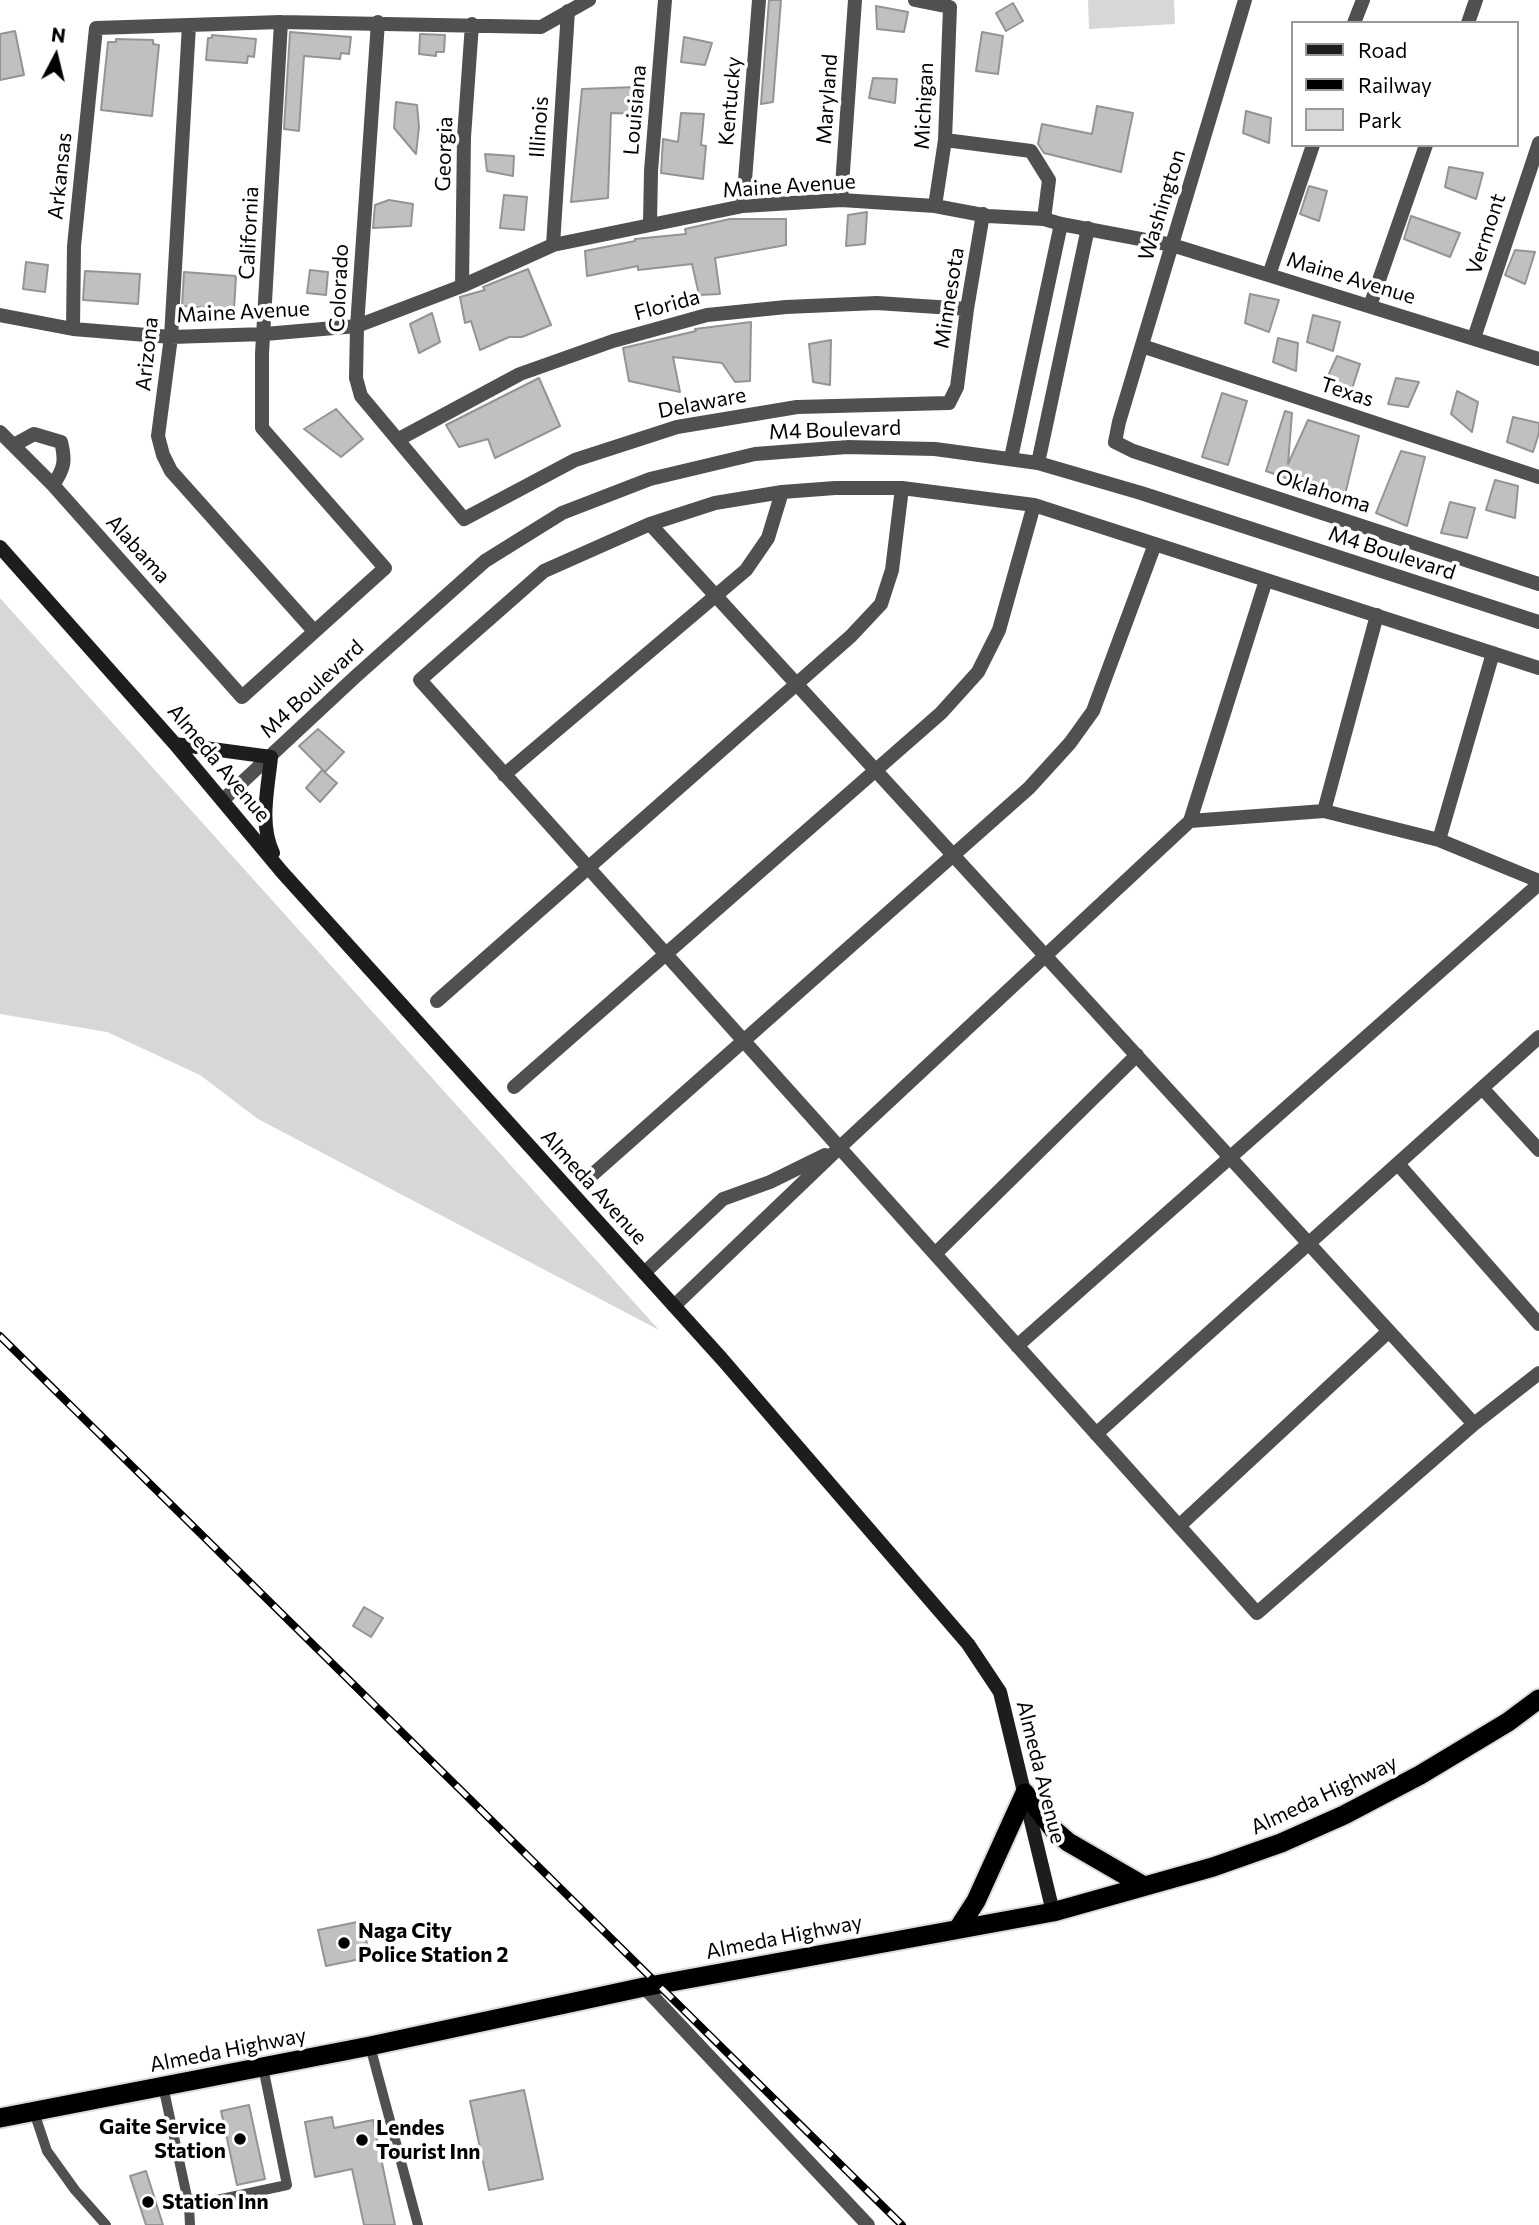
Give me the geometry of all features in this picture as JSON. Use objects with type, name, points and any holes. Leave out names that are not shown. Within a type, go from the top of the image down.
[{"type":"highway","name":"Almeda Highway","points":[[0,2118],[370,2046],[643,1987],[1053,1912],[1213,1867],[1281,1843],[1344,1815],[1420,1775],[1508,1722],[1539,1699]]},
{"type":"highway","points":[[958,1929],[976,1901],[1025,1793],[1068,1842],[1144,1886]]},
{"type":"main road","name":"Almeda Avenue","points":[[0,547],[175,744],[282,872],[674,1306],[968,1644],[1000,1692],[1053,1912]]},
{"type":"main road","points":[[175,744],[271,757],[266,839],[282,872]]},
{"type":"street","points":[[189,25],[378,22],[541,27],[589,0]]},
{"type":"street","name":"Louisiana","points":[[650,224],[651,171],[665,0]]},
{"type":"street","name":"Kentucky","points":[[743,206],[759,0]]},
{"type":"street","name":"Maryland","points":[[841,200],[855,0]]},
{"type":"street","name":"Michigan","points":[[915,0],[950,7],[945,140],[935,206]]},
{"type":"street","name":"Washington","points":[[1119,422],[1245,0]]},
{"type":"street","points":[[1355,21],[1363,0]]},
{"type":"street","points":[[1469,21],[1476,0]]},
{"type":"street","name":"Illinois","points":[[553,245],[568,11]]},
{"type":"street","name":"California","points":[[281,22],[262,354],[262,428],[385,568],[314,631]]},
{"type":"street","name":"Colorado","points":[[378,22],[357,326],[356,378],[360,396],[464,519]]},
{"type":"street","name":"Georgia","points":[[462,286],[464,137],[472,24]]},
{"type":"street","name":"Arkansas","points":[[73,329],[74,246],[96,28],[189,25]]},
{"type":"street","name":"Arizona","points":[[189,25],[171,337],[158,436],[171,471],[314,631]]},
{"type":"street","points":[[945,140],[1031,150],[1049,180],[1044,219]]},
{"type":"street","name":"Vermont","points":[[1474,338],[1539,143]]},
{"type":"street","points":[[1269,275],[1312,147]]},
{"type":"street","points":[[1370,306],[1425,147]]},
{"type":"street","name":"Maine Avenue","points":[[0,315],[73,329],[171,337],[265,334],[357,326],[462,286],[553,245],[743,206],[841,200],[935,206],[983,214],[1044,219],[1172,245],[1539,359]]},
{"type":"street","name":"Minnesota","points":[[957,387],[983,214]]},
{"type":"street","points":[[1011,458],[1060,224]]},
{"type":"street","points":[[1038,463],[1088,228]]},
{"type":"street","name":"Florida","points":[[398,439],[520,374],[613,341],[707,316],[786,307],[877,303],[967,309]]},
{"type":"street","name":"Texas","points":[[1142,346],[1539,477]]},
{"type":"street","name":"Delaware","points":[[464,519],[575,460],[677,427],[797,407],[949,403],[957,387]]},
{"type":"street","name":"Oklahoma","points":[[1119,422],[1115,442],[1133,451],[1539,584]]},
{"type":"street","name":"Alabama","points":[[0,432],[53,485],[242,697],[314,631]]},
{"type":"street","points":[[14,445],[34,434],[61,442],[65,455],[64,470],[53,485]]},
{"type":"street","name":"M4 Boulevard","points":[[223,800],[485,561],[562,513],[650,479],[755,454],[847,447],[934,449],[1038,463],[1141,493],[1539,622]]},
{"type":"street","points":[[1539,668],[1034,505],[902,488],[835,488],[782,492],[715,503],[650,524],[544,571],[420,681],[1257,1613],[1474,1424],[1539,1373]]},
{"type":"street","points":[[437,1001],[851,636],[881,604],[892,570],[902,488]]},
{"type":"street","points":[[504,775],[746,570],[768,538],[782,492]]},
{"type":"street","points":[[514,1087],[941,713],[978,672],[999,630],[1034,505]]},
{"type":"street","points":[[650,524],[1474,1424]]},
{"type":"street","points":[[592,1175],[1029,788],[1070,743],[1093,711],[1155,544]]},
{"type":"street","points":[[674,1306],[839,1148],[1190,821],[1266,580]]},
{"type":"street","points":[[1324,811],[1377,615]]},
{"type":"street","points":[[1439,840],[1493,653]]},
{"type":"street","points":[[1017,1346],[1539,882],[1439,840],[1324,811],[1190,821]]},
{"type":"street","points":[[1096,1434],[1539,1037]]},
{"type":"street","points":[[935,1254],[1137,1055]]},
{"type":"street","points":[[1482,1088],[1539,1150]]},
{"type":"street","points":[[644,1273],[723,1199],[770,1182],[839,1148]]},
{"type":"street","points":[[1398,1164],[1539,1324]]},
{"type":"street","points":[[1179,1526],[1389,1331]]},
{"type":"street","points":[[643,1987],[869,2225]]},
{"type":"lane","points":[[370,2046],[418,2225]]},
{"type":"lane","points":[[189,2206],[287,2186],[263,2067]]},
{"type":"lane","points":[[163,2087],[189,2206],[190,2225]]},
{"type":"lane","points":[[34,2112],[47,2151],[75,2190],[106,2225]]},
{"type":"green space","points":[[1088,0],[1174,0],[1175,24],[1089,29]]},
{"type":"green space","points":[[0,598],[659,1330],[258,1119],[200,1075],[107,1032],[0,1014]]},
{"type":"building","points":[[769,0],[781,0],[773,102],[761,104]]},
{"type":"building","points":[[1013,3],[1023,21],[1006,31],[996,13]]},
{"type":"building","points":[[876,6],[908,12],[904,32],[877,29]]},
{"type":"building","points":[[15,31],[24,75],[0,80],[0,34]]},
{"type":"building","points":[[290,32],[351,37],[349,54],[341,53],[340,59],[304,56],[299,131],[284,129]]},
{"type":"building","points":[[982,32],[1003,36],[998,74],[976,71]]},
{"type":"building","points":[[420,34],[445,35],[444,52],[436,52],[436,56],[419,54]]},
{"type":"building","points":[[212,35],[256,39],[254,57],[248,56],[247,63],[206,60],[208,38],[212,38]]},
{"type":"building","points":[[684,37],[712,43],[705,65],[681,62]]},
{"type":"building","points":[[116,39],[153,40],[153,44],[159,45],[152,116],[101,110],[108,42],[116,42]]},
{"type":"building","points":[[873,78],[897,79],[895,103],[869,98]]},
{"type":"building","points":[[636,87],[640,114],[611,113],[608,198],[571,202],[582,89]]},
{"type":"building","points":[[396,102],[417,105],[419,127],[416,154],[394,128]]},
{"type":"building","points":[[1097,106],[1133,113],[1121,172],[1044,153],[1038,144],[1042,124],[1092,134]]},
{"type":"building","points":[[1246,111],[1271,118],[1269,143],[1243,133]]},
{"type":"building","points":[[681,113],[704,114],[701,145],[706,146],[703,179],[661,173],[663,139],[678,142]]},
{"type":"building","points":[[485,154],[514,156],[513,176],[487,171]]},
{"type":"building","points":[[1449,167],[1483,173],[1476,199],[1445,187]]},
{"type":"building","points":[[1309,186],[1327,191],[1319,221],[1300,214]]},
{"type":"building","points":[[504,195],[527,197],[524,230],[500,228]]},
{"type":"building","points":[[389,200],[413,204],[411,226],[373,228],[375,205]]},
{"type":"building","points":[[867,212],[865,244],[846,246],[848,215]]},
{"type":"building","points":[[1411,216],[1460,233],[1450,257],[1404,239]]},
{"type":"building","points":[[730,219],[786,219],[786,245],[715,258],[720,294],[699,295],[692,264],[638,270],[638,266],[587,276],[585,251],[635,239],[686,234],[685,229]]},
{"type":"building","points":[[1515,250],[1535,252],[1525,284],[1505,275]]},
{"type":"building","points":[[26,262],[48,265],[45,292],[23,289]]},
{"type":"building","points":[[528,269],[551,325],[522,337],[509,337],[480,350],[471,321],[465,323],[460,297],[485,290],[483,287]]},
{"type":"building","points":[[310,270],[328,272],[326,295],[307,293]]},
{"type":"building","points":[[85,271],[140,274],[138,304],[83,300]]},
{"type":"building","points":[[184,272],[236,276],[234,310],[182,306]]},
{"type":"building","points":[[1250,294],[1279,300],[1269,332],[1245,323]]},
{"type":"building","points":[[432,313],[440,342],[419,353],[410,324]]},
{"type":"building","points":[[1313,315],[1340,322],[1333,351],[1307,342]]},
{"type":"building","points":[[751,322],[750,381],[735,382],[722,363],[673,357],[680,392],[629,381],[623,348],[696,331],[695,329]]},
{"type":"building","points":[[1278,338],[1298,343],[1296,371],[1273,362]]},
{"type":"building","points":[[831,340],[830,385],[813,382],[809,344]]},
{"type":"building","points":[[1337,356],[1360,364],[1351,392],[1327,378]]},
{"type":"building","points":[[539,378],[560,426],[495,458],[488,439],[459,447],[446,425]]},
{"type":"building","points":[[1396,378],[1419,382],[1408,407],[1388,404]]},
{"type":"building","points":[[1457,391],[1478,402],[1472,432],[1451,414]]},
{"type":"building","points":[[1222,393],[1247,401],[1228,465],[1202,457]]},
{"type":"building","points":[[336,409],[363,439],[341,457],[304,429]]},
{"type":"building","points":[[1285,411],[1292,413],[1288,464],[1308,420],[1359,436],[1344,499],[1266,471]]},
{"type":"building","points":[[1513,417],[1539,423],[1533,452],[1507,442]]},
{"type":"building","points":[[1401,451],[1425,457],[1407,526],[1376,513]]},
{"type":"building","points":[[1495,480],[1518,486],[1515,518],[1486,510]]},
{"type":"building","points":[[1450,502],[1475,508],[1467,538],[1441,533]]},
{"type":"building","points":[[318,729],[344,752],[325,772],[299,746]]},
{"type":"building","points":[[322,770],[337,783],[320,802],[306,788]]},
{"type":"building","points":[[364,1607],[383,1618],[371,1637],[353,1626]]},
{"type":"building","name":"Naga City Police Station 2","points":[[362,1921],[370,1957],[326,1966],[318,1930]]},
{"type":"building","points":[[524,2090],[543,2179],[489,2190],[470,2101]]},
{"type":"building","points":[[249,2105],[265,2179],[237,2185],[221,2111]]},
{"type":"building","points":[[332,2117],[334,2128],[373,2120],[395,2225],[364,2225],[352,2169],[315,2177],[305,2122]]},
{"type":"building","points":[[146,2171],[163,2225],[146,2225],[130,2176]]},
{"type":"railway","points":[[0,1336],[902,2225]]},
{"type":"place","name":"Naga City Police Station 2","points":[[344,1943]]},
{"type":"place","name":"Gaite Service Station","points":[[240,2139]]},
{"type":"place","name":"Lendes Tourist Inn","points":[[362,2140]]},
{"type":"place","name":"Station Inn","points":[[148,2202]]}]
